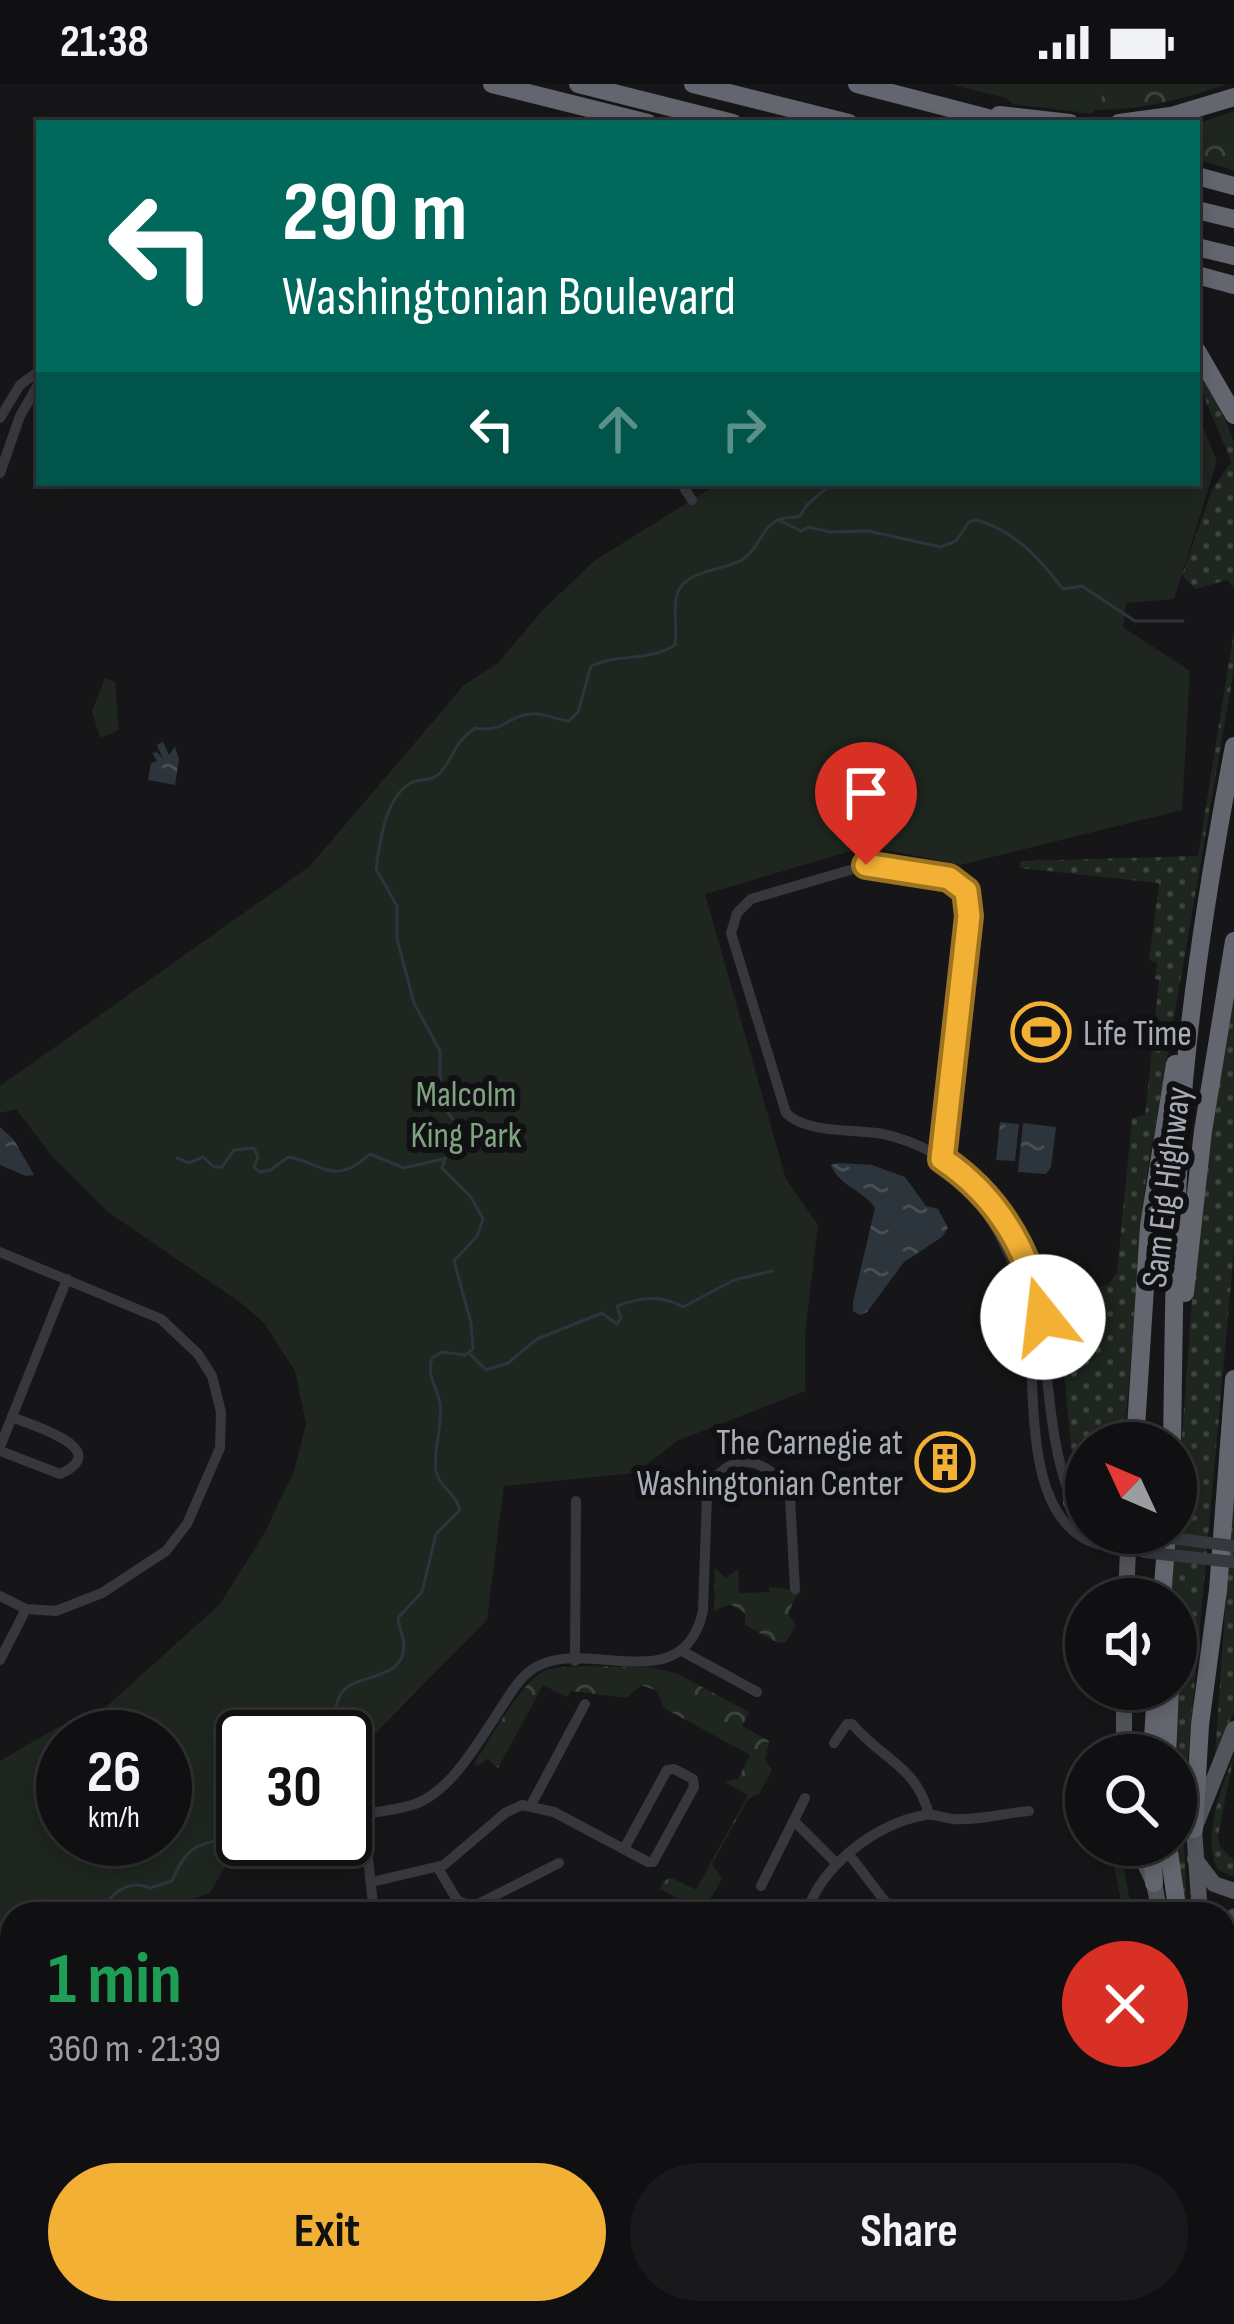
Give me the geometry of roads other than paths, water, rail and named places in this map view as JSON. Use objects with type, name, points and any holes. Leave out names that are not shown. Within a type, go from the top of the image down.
[{"type":"highway","points":[[493,84],[636,120]]},
{"type":"highway","points":[[578,84],[722,120]]},
{"type":"highway","points":[[693,84],[837,120]]},
{"type":"highway","points":[[857,84],[996,120]]},
{"type":"highway","points":[[1141,120],[1234,97]]},
{"type":"highway","points":[[958,110],[1044,120]]},
{"type":"highway","points":[[1200,177],[1234,186]]},
{"type":"highway","points":[[1200,211],[1234,219]]},
{"type":"highway","points":[[1200,248],[1234,256]]},
{"type":"highway","points":[[1200,276],[1234,285]]},
{"type":"highway","points":[[1200,356],[1234,415]]},
{"type":"highway","points":[[1137,1422],[1154,1188],[1234,746]]},
{"type":"highway","name":"Sam Eig Highway","points":[[1174,1422],[1202,1131],[1234,941]]},
{"type":"highway","points":[[1173,1422],[1180,1135],[1201,942]]},
{"type":"highway","points":[[1197,1777],[1218,1590],[1234,1379]]},
{"type":"highway","points":[[1153,1866],[1154,1883]]},
{"type":"highway","points":[[1171,1866],[1176,1902]]},
{"type":"main road","points":[[1197,1822],[1234,1729]]},
{"type":"main road","points":[[1197,1862],[1214,1883],[1234,1891]]},
{"type":"main road","points":[[1146,1866],[1158,1902]]},
{"type":"main road","points":[[1194,1866],[1199,1902]]},
{"type":"street","points":[[0,418],[20,385],[36,372]]},
{"type":"street","points":[[0,473],[20,416],[36,388]]},
{"type":"street","points":[[683,486],[692,500]]},
{"type":"street","points":[[942,1159],[969,916],[966,891],[949,878],[866,865],[751,899],[737,913],[731,933],[786,1112],[801,1123],[908,1141],[957,1169],[999,1210],[1028,1264],[1043,1317],[1057,1448],[1065,1469]]},
{"type":"street","points":[[957,1169],[991,1217],[1024,1296],[1038,1450],[1052,1497],[1065,1518]]},
{"type":"street","points":[[0,1252],[160,1319],[182,1335],[212,1376],[221,1412],[220,1448],[188,1524],[166,1551],[130,1576],[56,1611],[26,1609],[0,1596]]},
{"type":"street","points":[[12,1418],[67,1438],[77,1457],[70,1469],[60,1474],[0,1449],[12,1418],[67,1279]]},
{"type":"street","points":[[1038,1450],[1057,1448]]},
{"type":"street","points":[[372,1812],[423,1800],[465,1759],[532,1669],[574,1660],[657,1660],[682,1651],[700,1625],[703,1611],[707,1495],[712,1483],[734,1465],[746,1462],[770,1468],[785,1486],[790,1498],[795,1589]]},
{"type":"street","points":[[574,1660],[576,1501]]},
{"type":"street","points":[[1197,1540],[1234,1546]]},
{"type":"street","points":[[1194,1554],[1234,1562]]},
{"type":"street","points":[[0,1660],[26,1609]]},
{"type":"street","points":[[682,1651],[757,1692]]},
{"type":"street","points":[[531,1804],[585,1704]]},
{"type":"street","points":[[834,1744],[847,1724],[852,1724],[881,1755],[916,1780],[929,1814]]},
{"type":"street","points":[[372,1882],[438,1868],[505,1813],[531,1804],[648,1862],[655,1860],[694,1787],[693,1779],[667,1770],[624,1849]]},
{"type":"street","points":[[761,1886],[805,1798]]},
{"type":"street","points":[[812,1902],[836,1863],[879,1834],[929,1814],[954,1819],[1028,1810]]},
{"type":"street","points":[[794,1821],[836,1863]]},
{"type":"street","points":[[848,1853],[885,1902]]},
{"type":"street","points":[[482,1902],[559,1863]]},
{"type":"street","points":[[369,1866],[373,1902]]},
{"type":"street","points":[[438,1868],[453,1895],[464,1902]]},
{"type":"water","points":[[163,742],[169,755],[175,747],[179,759],[175,785],[148,780],[151,763],[157,761],[152,753],[163,759],[157,745]]},
{"type":"water","points":[[1000,1122],[1019,1124],[1015,1161],[996,1160]]},
{"type":"water","points":[[1023,1123],[1056,1127],[1046,1174],[1018,1172]]},
{"type":"water","points":[[0,1127],[14,1140],[34,1175],[0,1165]]},
{"type":"water","points":[[831,1165],[872,1165],[905,1177],[926,1206],[938,1209],[948,1228],[904,1262],[860,1315],[853,1311],[853,1302],[875,1208],[835,1172]]},
{"type":"waterway","points":[[335,1710],[350,1685],[389,1671],[402,1658],[398,1618],[422,1592],[436,1534],[460,1510],[436,1471],[441,1411],[430,1364],[442,1352],[465,1355],[473,1349],[454,1261],[477,1236],[483,1219],[471,1197],[442,1168],[445,1158],[465,1146],[468,1138],[448,1113],[440,1091],[440,1051],[414,1003],[397,939],[397,906],[376,869],[390,808],[404,788],[440,773],[475,728],[499,727],[530,714],[569,721],[578,712],[591,666],[655,654],[675,645],[676,600],[685,582],[742,560],[770,526],[800,516],[829,486]]},
{"type":"waterway","points":[[779,520],[801,531],[809,527],[868,531],[941,547],[956,541],[969,522],[977,520],[1025,547],[1063,589],[1082,586],[1135,621],[1183,621]]},
{"type":"waterway","points":[[177,1158],[189,1163],[203,1157],[214,1167],[222,1167],[234,1150],[254,1148],[258,1157],[254,1167],[260,1172],[288,1157],[337,1171],[370,1154],[404,1168],[443,1159]]},
{"type":"waterway","points":[[470,1354],[486,1370],[508,1363],[537,1339],[602,1313],[617,1324],[621,1318],[617,1306],[651,1299],[683,1307],[734,1280],[772,1271]]},
{"type":"waterway","points":[[108,1902],[127,1887],[150,1888],[172,1881],[191,1851],[216,1840]]},
{"type":"place","name":"Life Time","points":[[1041,1032]]},
{"type":"place","name":"The Carnegie at Washingtonian Center","points":[[945,1462]]},
{"type":"park label","name":"Malcolm King Park","points":[[466,1114]]}]
